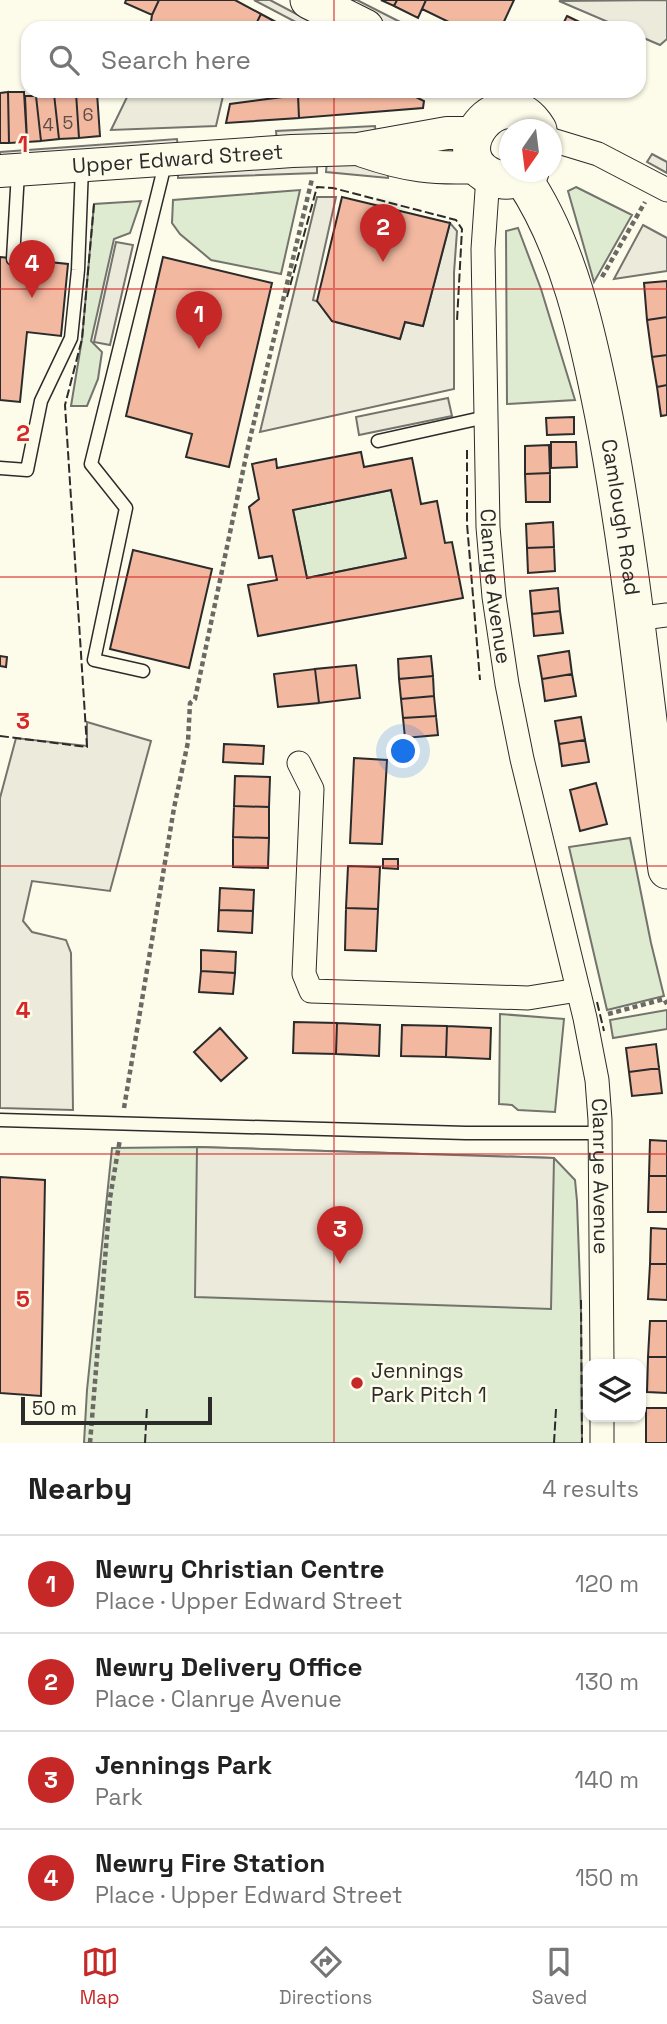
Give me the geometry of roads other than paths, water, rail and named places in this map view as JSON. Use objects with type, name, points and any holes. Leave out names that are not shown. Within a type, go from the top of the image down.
[{"type":"main road","points":[[309,0],[351,21]]},
{"type":"main road","points":[[504,119],[508,110],[529,119]]},
{"type":"main road","name":"Upper Edward Street","points":[[9,170],[326,149],[358,149],[399,163],[443,169],[493,147]]},
{"type":"main road","name":"Camlough Road","points":[[493,147],[541,205],[570,280],[593,366],[618,489],[651,617],[667,870]]},
{"type":"street","points":[[562,144],[598,155],[661,187]]},
{"type":"street","name":"Clanrye Avenue","points":[[493,147],[483,249],[488,527],[494,597],[522,759],[597,1080],[600,1133],[601,1359]]},
{"type":"street","points":[[299,763],[312,789],[304,974],[311,990],[528,998],[578,990]]},
{"type":"street","points":[[602,1422],[602,1443]]},
{"type":"lane","points":[[143,671],[94,660],[126,508],[91,464],[166,159]]},
{"type":"lane","points":[[0,468],[27,470],[41,401],[71,338],[78,270],[82,165]]},
{"type":"lane","points":[[9,170],[13,259]]},
{"type":"lane","points":[[379,441],[486,417]]},
{"type":"lane","points":[[0,1120],[466,1133],[600,1133]]},
{"type":"place","name":"Newry Delivery Office","points":[[383,262]]},
{"type":"place","name":"Newry Fire Station","points":[[32,298]]},
{"type":"place","name":"Newry Christian Centre","points":[[199,349]]},
{"type":"place","name":"Jennings Park","points":[[340,1264]]},
{"type":"place","name":"Jennings Park Pitch 1","points":[[357,1383]]}]
